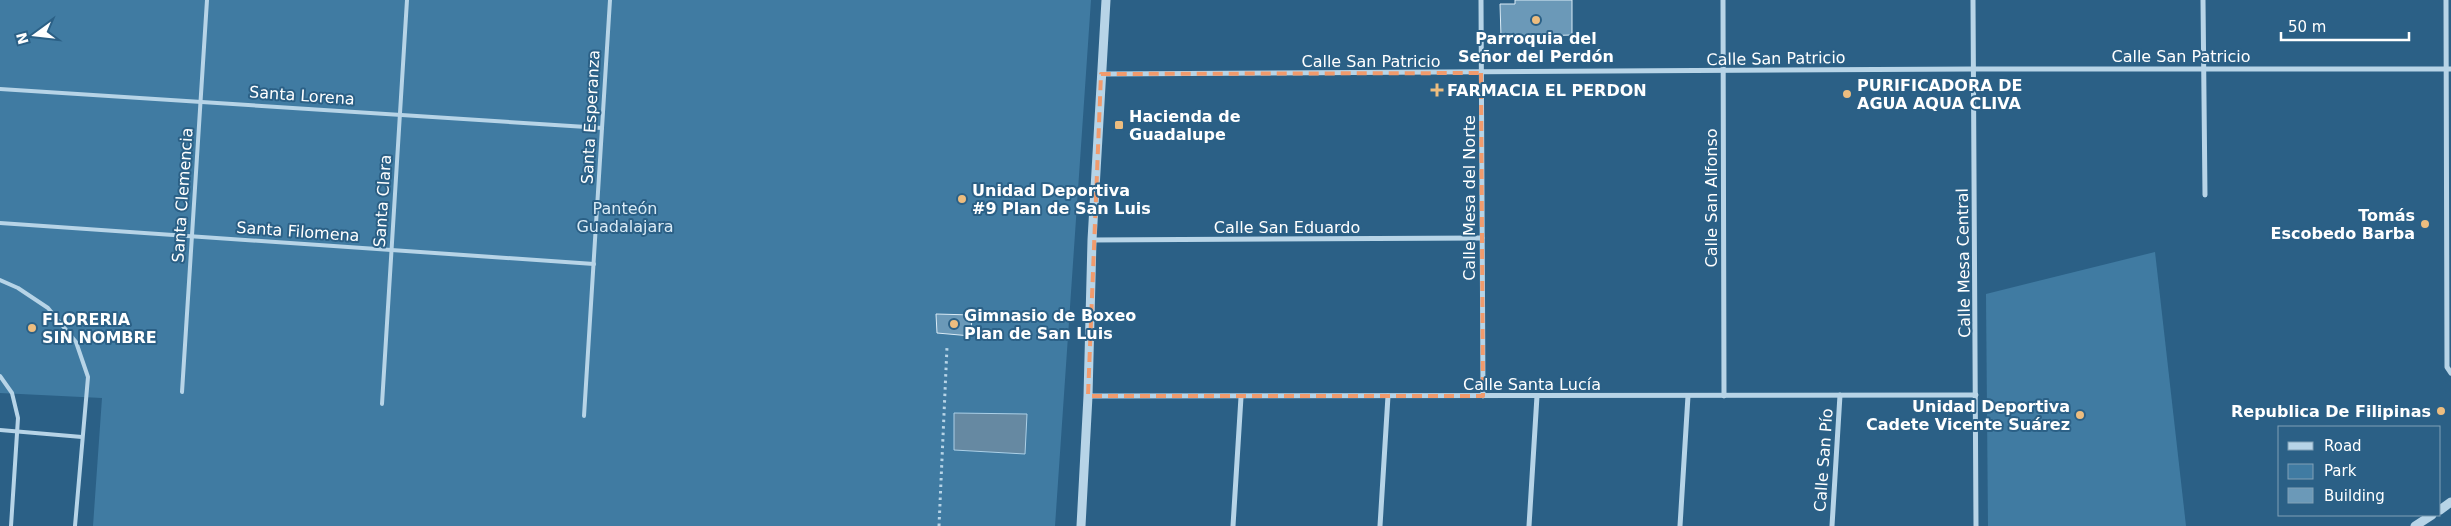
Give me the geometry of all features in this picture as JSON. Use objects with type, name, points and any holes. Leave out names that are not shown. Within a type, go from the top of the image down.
[{"type":"street","points":[[1081,526],[1088,396],[1092,240],[1106,0]]},
{"type":"street","name":"Calle Mesa del Norte","points":[[1481,0],[1483,396]]},
{"type":"street","name":"Calle San Alfonso","points":[[1723,0],[1724,396]]},
{"type":"street","name":"Calle Mesa Central","points":[[1973,0],[1976,526]]},
{"type":"street","points":[[2203,0],[2205,195]]},
{"type":"street","points":[[2446,0],[2449,69],[2449,367],[2451,373]]},
{"type":"street","name":"Calle San Patricio","points":[[1101,74],[1481,74],[1973,69],[2449,69]]},
{"type":"street","name":"Calle San Eduardo","points":[[1092,240],[1482,238]]},
{"type":"street","name":"Calle San Pío","points":[[1832,526],[1840,395]]},
{"type":"street","name":"Calle Santa Lucía","points":[[1088,396],[1976,395]]},
{"type":"street","points":[[1380,526],[1388,396]]},
{"type":"street","points":[[1529,526],[1537,396]]},
{"type":"street","points":[[1680,526],[1688,396]]},
{"type":"street","points":[[1233,526],[1241,397]]},
{"type":"street","points":[[2415,526],[2430,516]]},
{"type":"lane","name":"Santa Clemencia","points":[[182,392],[207,0]]},
{"type":"lane","name":"Santa Clara","points":[[382,404],[407,0]]},
{"type":"lane","name":"Santa Esperanza","points":[[584,416],[610,0]]},
{"type":"lane","name":"Santa Lorena","points":[[0,89],[602,128]]},
{"type":"lane","name":"Santa Filomena","points":[[0,222],[594,264]]},
{"type":"lane","points":[[0,280],[18,288],[48,308],[76,342],[88,377],[75,526]]},
{"type":"lane","points":[[0,376],[12,393],[16,405],[17,431],[10,526]]},
{"type":"lane","points":[[0,430],[82,436]]},
{"type":"path","points":[[940,526],[947,347]]},
{"type":"highlighted area","points":[[1481,73],[1483,396],[1088,396],[1101,74]]},
{"type":"green space","name":"Panteón Guadalajara","points":[[0,0],[1091,0],[1055,526],[93,526],[102,398],[0,393]]},
{"type":"green space","name":"Unidad Deportiva Cadete Vicente Suárez","points":[[2155,252],[2186,526],[1988,526],[1986,294]]},
{"type":"shaded area","points":[[954,413],[1027,414],[1025,454],[954,450]]},
{"type":"building","name":"Parroquia del Señor del Perdón","points":[[1515,0],[1572,0],[1572,35],[1501,37],[1500,4],[1515,4]]},
{"type":"building","name":"Gimnasio de Boxeo Plan de San Luis","points":[[936,314],[972,315],[971,336],[937,333]]},
{"type":"place","name":"Parroquia del Señor del Perdón","points":[[1536,20]]},
{"type":"place","name":"FARMACIA EL PERDON","points":[[1437,90]]},
{"type":"place","name":"PURIFICADORA DE AGUA AQUA CLIVA","points":[[1847,94]]},
{"type":"place","name":"Hacienda de Guadalupe","points":[[1119,125]]},
{"type":"place","name":"Unidad Deportiva #9 Plan de San Luis","points":[[962,199]]},
{"type":"place","name":"Tomás Escobedo Barba","points":[[2425,224]]},
{"type":"place","name":"Gimnasio de Boxeo Plan de San Luis","points":[[954,324]]},
{"type":"place","name":"FLORERIA SIN NOMBRE","points":[[32,328]]},
{"type":"place","name":"Republica De Filipinas","points":[[2441,411]]},
{"type":"place","name":"Unidad Deportiva Cadete Vicente Suárez","points":[[2080,415]]}]
